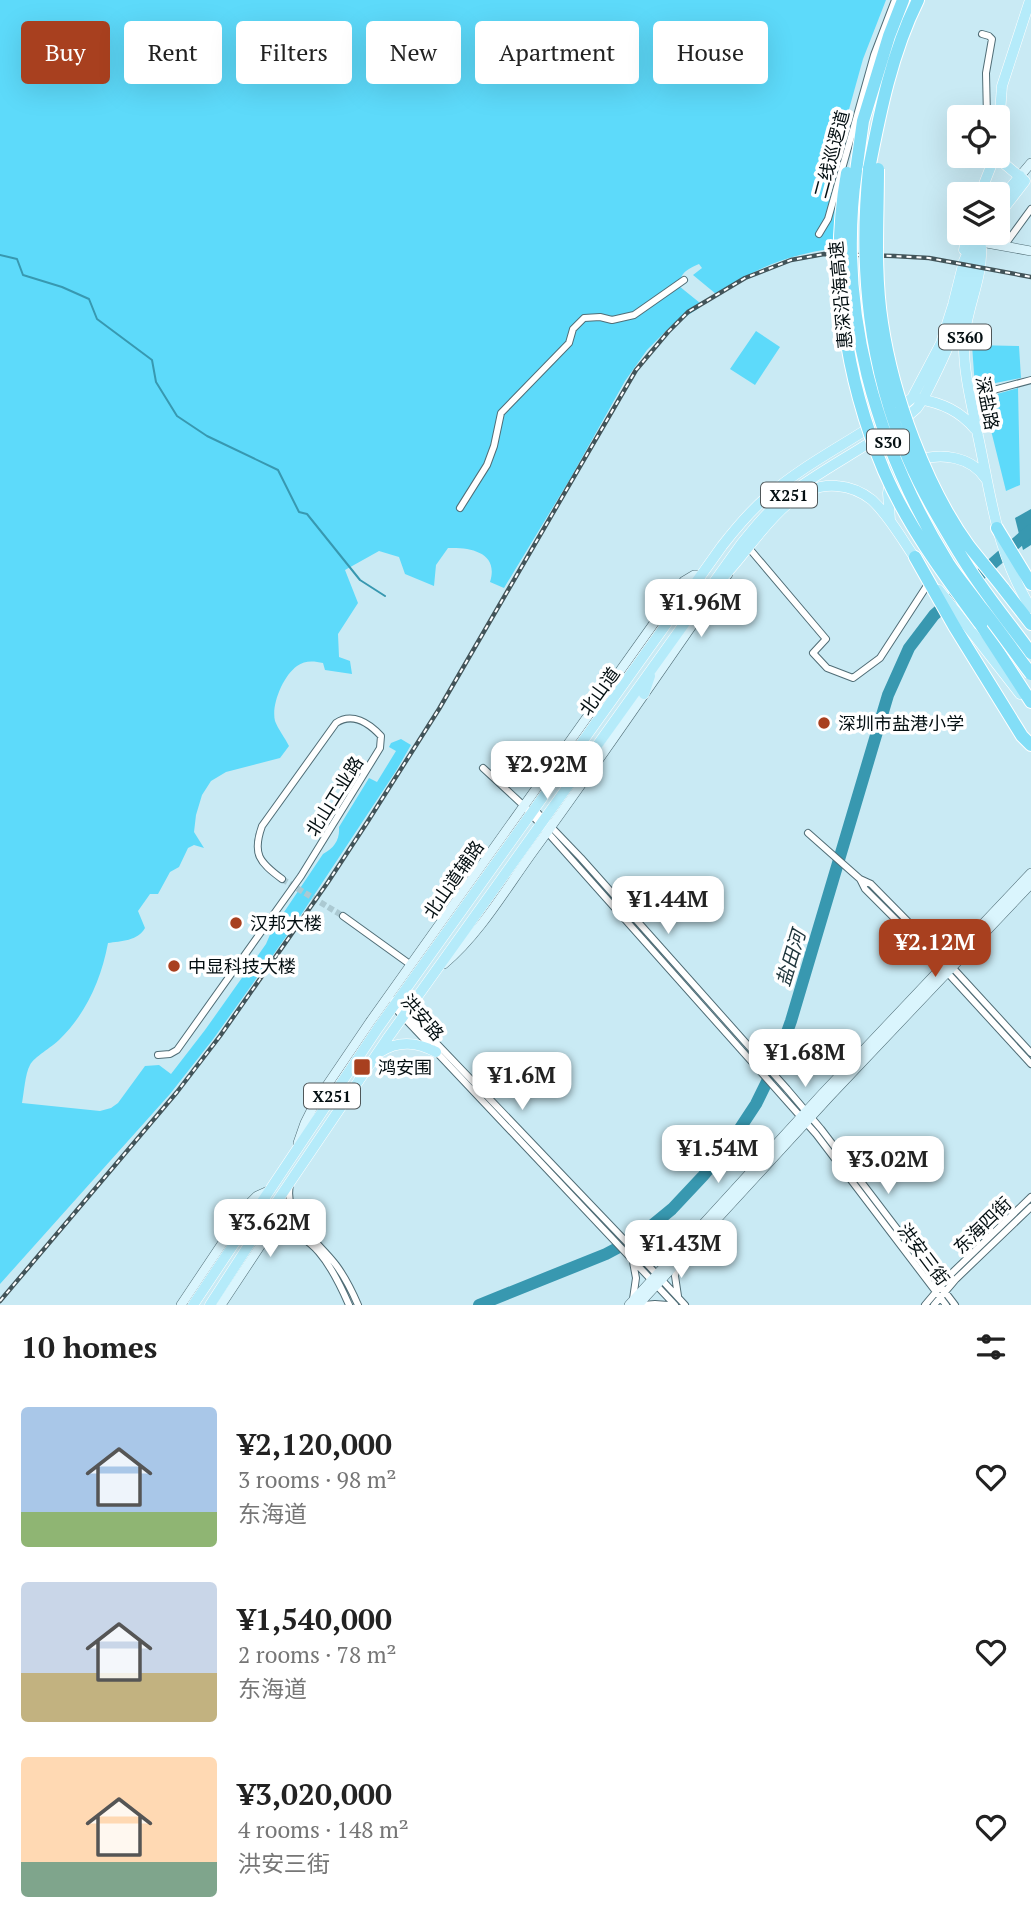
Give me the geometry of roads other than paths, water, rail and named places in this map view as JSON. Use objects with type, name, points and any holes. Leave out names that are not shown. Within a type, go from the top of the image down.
[{"type":"highway","points":[[903,0],[863,121],[863,170],[881,312],[891,365],[900,401],[920,455],[942,502],[968,545],[1031,624]]},
{"type":"highway","points":[[918,0],[906,27],[887,89],[878,152],[863,170],[840,228],[840,286],[845,333],[865,416],[885,472],[910,521],[942,572],[981,625],[1031,705]]},
{"type":"highway","name":"惠深沿海高速","points":[[863,170],[871,327],[879,368],[909,460],[961,557],[1031,653]]},
{"type":"highway","name":"惠深沿海高速","points":[[863,170],[852,210],[853,270],[859,340],[877,412],[897,467],[920,516],[950,566],[1031,674]]},
{"type":"highway","points":[[996,528],[1012,564],[1031,584]]},
{"type":"highway","points":[[915,557],[1022,736],[1031,745]]},
{"type":"main road","points":[[1001,105],[1002,86],[1030,0]]},
{"type":"main road","points":[[1008,168],[1025,178]]},
{"type":"main road","points":[[1010,192],[1025,178]]},
{"type":"main road","points":[[1010,199],[1025,178]]},
{"type":"main road","points":[[964,261],[966,245]]},
{"type":"main road","name":"北山道","points":[[192,1305],[393,1002],[530,809],[744,519],[790,478],[917,399],[941,343],[964,261],[975,245]]},
{"type":"main road","points":[[890,523],[890,478],[903,420],[949,345],[978,245]]},
{"type":"main road","name":"深盐路","points":[[981,245],[981,257],[965,326],[965,356],[996,528]]},
{"type":"main road","points":[[965,293],[965,326]]},
{"type":"main road","points":[[917,399],[952,409],[961,414],[978,432]]},
{"type":"main road","name":"北山道","points":[[211,1305],[374,1057],[546,825],[654,666],[751,531],[777,505],[831,466],[903,420]]},
{"type":"main road","points":[[890,478],[908,463],[943,456],[967,462],[979,470],[988,482]]},
{"type":"main road","points":[[701,600],[733,567],[766,525],[807,492],[824,486],[842,486],[865,495],[878,507],[915,557]]},
{"type":"main road","points":[[1012,564],[1017,586],[1031,608]]},
{"type":"main road","points":[[931,581],[955,620],[1031,705]]},
{"type":"main road","points":[[644,694],[654,666]]},
{"type":"main road","points":[[374,1057],[390,1046],[399,1044],[418,1044],[436,1052]]},
{"type":"street","name":"二线巡逻道","points":[[818,234],[828,219],[874,55],[895,0]]},
{"type":"street","points":[[982,34],[992,39],[986,73],[987,105]]},
{"type":"street","points":[[1025,178],[1031,163]]},
{"type":"street","points":[[1031,209],[1004,246],[1031,251]]},
{"type":"street","points":[[460,508],[487,465],[501,413],[569,343],[573,329],[584,318],[600,317],[612,320],[634,315],[684,280]]},
{"type":"street","points":[[971,396],[1031,380]]},
{"type":"street","points":[[748,547],[826,639],[813,653],[827,668],[853,678],[880,658],[931,581]]},
{"type":"street","points":[[546,825],[644,694],[733,567]]},
{"type":"street","name":"北山工业路","points":[[158,1055],[177,1050],[185,1039],[301,876],[380,748],[381,736],[359,720],[343,718],[336,723],[262,826],[257,849],[260,859],[265,867],[282,879]]},
{"type":"street","name":"洪安三街","points":[[483,768],[546,825],[765,1064],[940,1292],[955,1305]]},
{"type":"street","name":"北山道辅路","points":[[393,1002],[411,965],[530,809]]},
{"type":"street","name":"洪安三街","points":[[546,825],[761,1072],[805,1117]]},
{"type":"street","points":[[808,833],[860,880],[871,884],[1031,1064]]},
{"type":"street","points":[[635,1304],[1031,873]]},
{"type":"street","points":[[947,967],[1031,884]]},
{"type":"street","points":[[343,916],[411,965]]},
{"type":"street","points":[[947,967],[1031,1053]]},
{"type":"street","name":"洪安路","points":[[393,1002],[617,1232],[656,1280]]},
{"type":"street","name":"洪安路","points":[[405,1014],[436,1052],[628,1255],[676,1302],[685,1305]]},
{"type":"street","points":[[290,1182],[289,1198],[295,1216],[335,1264],[358,1305]]},
{"type":"street","points":[[181,1305],[248,1205],[257,1196],[268,1191]]},
{"type":"street","points":[[221,1305],[266,1239],[277,1217],[280,1197]]},
{"type":"street","name":"东海四街","points":[[934,1305],[952,1273],[1031,1197]]},
{"type":"street","name":"东海四街","points":[[925,1305],[1031,1207]]},
{"type":"street","points":[[266,1239],[288,1232],[305,1240],[331,1269],[349,1305]]},
{"type":"street","points":[[634,1250],[654,1256],[680,1253]]},
{"type":"street","points":[[676,1302],[675,1276],[680,1253]]},
{"type":"street","points":[[628,1255],[636,1273],[635,1304]]},
{"type":"street","name":"洪安三街","points":[[940,1292],[946,1305]]},
{"type":"street","points":[[635,1304],[668,1305]]},
{"type":"waterway","points":[[0,255],[17,259],[23,275],[89,299],[97,319],[152,360],[156,382],[177,416],[207,436],[278,470],[299,512],[307,514],[360,580],[385,596]]},
{"type":"waterway","name":"盐田河","points":[[479,1305],[606,1254],[638,1237],[672,1209],[731,1142],[756,1104],[776,1063],[791,1021],[888,695],[909,648],[934,615],[1031,530]]},
{"type":"tunnel","points":[[282,879],[343,916]]},
{"type":"railway","points":[[0,1301],[177,1092],[220,1036],[328,882],[439,709],[636,370],[688,312],[745,278],[791,260],[824,254],[929,258],[1031,277]]},
{"type":"place","name":"深圳市盐港小学","points":[[824,723]]},
{"type":"place","name":"汉邦大楼","points":[[236,923]]},
{"type":"place","name":"中显科技大楼","points":[[174,966]]},
{"type":"place","name":"鸿安围","points":[[362,1067]]}]
